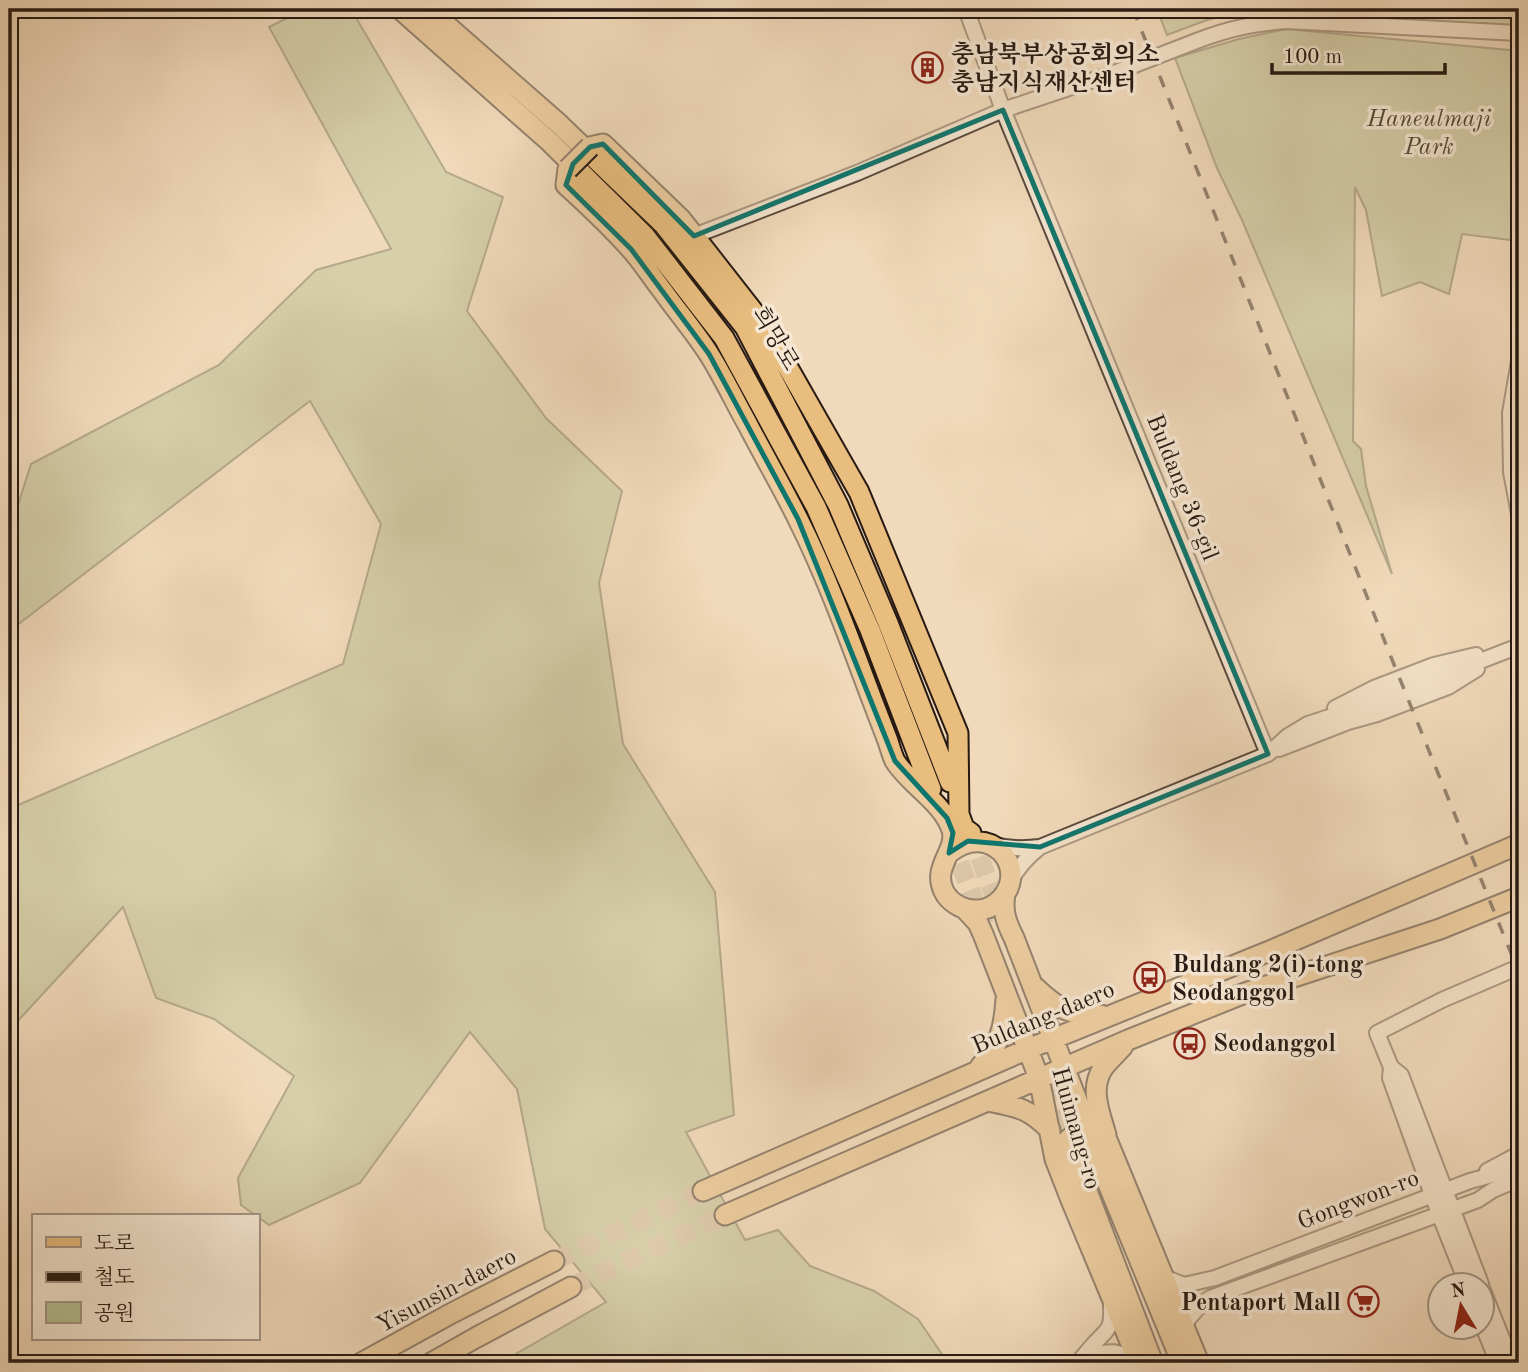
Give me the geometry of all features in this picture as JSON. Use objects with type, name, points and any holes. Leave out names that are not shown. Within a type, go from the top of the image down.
[{"type":"main road","name":"희망로","points":[[400,9],[550,142],[645,236],[724,338],[816,507],[941,785],[888,623],[838,505],[745,327],[664,225],[559,124],[428,9]]},
{"type":"main road","points":[[949,853],[953,833],[947,818],[895,761],[848,635],[799,519],[709,354],[631,249],[566,185],[568,169],[590,147],[603,144],[681,219],[763,324],[859,492],[958,733],[959,814],[964,828],[1001,851],[1007,860],[1010,872],[1008,888],[998,902],[977,911],[965,909],[955,904],[942,886],[940,874],[943,863],[958,845],[968,841],[986,842]]},
{"type":"main road","name":"Buldang-daero","points":[[703,1191],[1052,1038],[1272,950],[1519,844]]},
{"type":"main road","name":"Huimang-ro","points":[[1008,888],[1003,904],[1006,923],[1080,1108],[1100,1139],[1164,1277],[1199,1363]]},
{"type":"main road","points":[[724,1215],[1128,1040],[1245,993],[1440,929],[1519,897]]},
{"type":"main road","name":"Huimang-ro","points":[[965,909],[978,923],[1028,1049],[1039,1079],[1050,1130],[1064,1156],[1111,1298],[1139,1363]]},
{"type":"main road","points":[[1031,984],[1052,1004],[1079,1015],[1109,1015]]},
{"type":"main road","points":[[976,1072],[994,1052],[1005,1024],[1007,995]]},
{"type":"main road","name":"Huimang-ro","points":[[1128,1040],[1102,1069],[1095,1086],[1100,1139],[1182,1363]]},
{"type":"main road","points":[[988,1101],[1020,1107],[1036,1115],[1050,1130]]},
{"type":"main road","points":[[1100,1139],[1090,1131],[1081,1132],[1062,1144],[1064,1156],[1153,1363]]},
{"type":"main road","name":"Yisunsin-daero","points":[[361,1363],[555,1261]]},
{"type":"main road","points":[[431,1363],[571,1287]]},
{"type":"street","name":"Buldang 36-gil","points":[[966,9],[1003,110],[1268,754]]},
{"type":"street","points":[[694,236],[857,173],[1003,110],[1253,23],[1286,21],[1519,33]]},
{"type":"street","points":[[1519,361],[1510,412],[1511,472],[1519,514]]},
{"type":"street","points":[[1268,754],[1288,736],[1308,724],[1372,703],[1519,646]]},
{"type":"street","points":[[986,842],[1008,848],[1040,847],[1348,722],[1448,687],[1502,653]]},
{"type":"street","points":[[1008,888],[1016,870],[1040,847]]},
{"type":"street","points":[[1463,1270],[1439,1193],[1390,1078],[1391,1067],[1377,1033],[1442,1000],[1519,967]]},
{"type":"street","points":[[1470,1181],[1519,1154]]},
{"type":"street","name":"Gongwon-ro","points":[[1164,1277],[1184,1285],[1214,1278],[1470,1181],[1519,1166]]},
{"type":"street","name":"Gongwon-ro","points":[[1184,1325],[1201,1304],[1223,1293],[1478,1200],[1519,1179]]},
{"type":"street","points":[[1478,1200],[1519,1190]]},
{"type":"street","points":[[1445,1212],[1474,1270]]},
{"type":"street","points":[[1080,1360],[1105,1334],[1111,1321],[1111,1298]]},
{"type":"street","points":[[1496,1322],[1512,1363]]},
{"type":"street","points":[[1489,1340],[1498,1363]]},
{"type":"street","points":[[1080,1360],[1116,1352],[1126,1355],[1133,1363]]},
{"type":"highlighted area","points":[[1003,110],[1268,754],[1040,847],[968,841],[949,853],[953,833],[947,818],[895,761],[798,519],[709,354],[631,249],[566,185],[573,164],[590,147],[603,144],[694,236]]},
{"type":"green space","points":[[305,9],[351,9],[446,172],[503,197],[467,311],[546,418],[622,491],[599,583],[623,744],[715,892],[734,1115],[686,1132],[745,1240],[778,1230],[810,1266],[874,1291],[918,1319],[948,1363],[500,1363],[606,1302],[545,1229],[517,1089],[470,1032],[360,1183],[269,1225],[259,1218],[259,1214],[254,1214],[241,1205],[238,1178],[294,1076],[214,1019],[156,998],[123,907],[14,1025],[9,945],[9,809],[343,664],[381,524],[310,401],[12,629],[11,527],[31,464],[219,365],[316,270],[391,249],[269,27]]},
{"type":"green space","points":[[1157,9],[1275,10],[1237,12],[1167,35]]},
{"type":"green space","points":[[1292,9],[1519,11],[1519,29],[1293,11]]},
{"type":"green space","name":"Haneulmaji Park","points":[[1286,29],[1519,51],[1519,241],[1462,234],[1449,294],[1420,282],[1382,296],[1366,210],[1355,187],[1353,441],[1361,449],[1366,486],[1392,574],[1242,220],[1217,168],[1175,58],[1239,39]]},
{"type":"tunnel","points":[[969,830],[1002,916]]},
{"type":"tunnel","points":[[949,836],[984,925]]},
{"type":"tunnel","points":[[1045,1084],[1072,1152]]},
{"type":"tunnel","points":[[554,1261],[703,1191]]},
{"type":"tunnel","points":[[571,1287],[725,1215]]},
{"type":"railway","points":[[1133,9],[1519,973]]},
{"type":"place","name":"충남북부상공회의소 충남지식재산센터","points":[[928,68]]},
{"type":"place","name":"Buldang 2(i)-tong Seodanggol","points":[[1149,978]]},
{"type":"place","name":"Seodanggol","points":[[1190,1043]]},
{"type":"place","name":"Pentaport Mall","points":[[1364,1302]]}]
